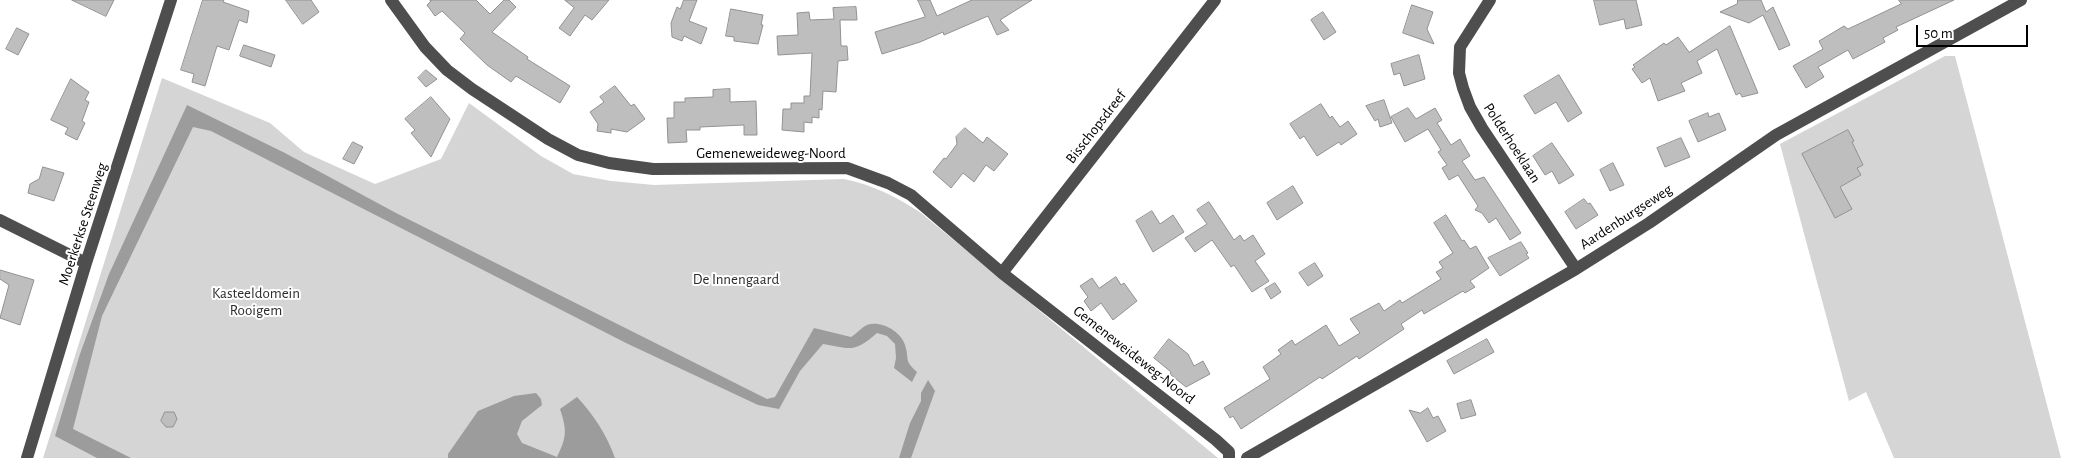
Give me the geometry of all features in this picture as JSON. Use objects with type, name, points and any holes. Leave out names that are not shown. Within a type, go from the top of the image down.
[{"type":"street","name":"Moerkerkse Steenweg","points":[[26,458],[86,263],[172,0]]},
{"type":"street","name":"Gemeneweideweg-Noord","points":[[391,0],[425,47],[447,70],[548,139],[578,155],[609,163],[653,169],[846,168],[882,180],[910,195],[1002,273],[1216,440],[1229,452],[1229,458]]},
{"type":"street","name":"Bisschopsdreef","points":[[1002,273],[1215,0]]},
{"type":"street","name":"Polderhoeklaan","points":[[1490,0],[1460,47],[1459,73],[1463,88],[1470,107],[1482,128],[1576,269]]},
{"type":"street","name":"Aardenburgseweg","points":[[1247,458],[1576,269],[1649,223],[1776,135],[2021,0]]},
{"type":"street","points":[[0,220],[86,263]]},
{"type":"green space","points":[[1945,56],[1955,56],[2061,458],[1894,458],[1866,392],[1849,401],[1780,144]]},
{"type":"green space","name":"Kasteeldomein Rooigem","points":[[162,78],[270,123],[304,152],[375,184],[441,159],[469,103],[541,156],[573,174],[611,181],[654,185],[844,179],[875,188],[921,213],[1218,458],[43,458]]},
{"type":"shaded area","points":[[187,105],[285,153],[396,213],[767,399],[775,397],[814,328],[851,337],[867,325],[884,325],[895,331],[903,340],[908,362],[917,372],[912,382],[894,368],[896,358],[895,344],[887,336],[877,333],[857,347],[847,348],[823,344],[800,371],[779,409],[758,405],[626,343],[211,131],[193,127],[102,316],[73,429],[131,458],[97,458],[55,436],[80,354],[109,274]]},
{"type":"shaded area","points":[[928,380],[935,391],[911,458],[899,458],[910,423],[921,401],[921,393]]},
{"type":"shaded area","points":[[536,393],[541,399],[542,405],[522,421],[517,434],[522,443],[557,457],[563,444],[565,433],[560,409],[577,397],[599,425],[615,458],[448,458],[448,454],[478,411],[514,396]]},
{"type":"building","points":[[72,0],[114,0],[106,16]]},
{"type":"building","points":[[203,0],[224,0],[223,2],[249,11],[247,23],[239,20],[229,50],[217,46],[205,86],[192,82],[194,74],[181,70]]},
{"type":"building","points":[[286,0],[311,0],[319,12],[303,24]]},
{"type":"building","points":[[430,0],[476,0],[490,14],[504,0],[509,0],[516,7],[492,32],[528,57],[527,59],[570,86],[560,103],[516,76],[511,82],[487,65],[460,39],[465,33],[442,11],[435,16],[427,5]]},
{"type":"building","points":[[565,0],[609,0],[592,20],[585,15],[570,36],[559,28],[574,8]]},
{"type":"building","points":[[684,0],[697,0],[689,21],[707,28],[701,44],[684,36],[682,41],[672,37],[671,23],[677,7],[680,9]]},
{"type":"building","points":[[918,0],[930,0],[937,16],[972,0],[1032,0],[1000,20],[1009,30],[997,35],[988,16],[944,35],[943,32],[920,42],[882,54],[875,32],[925,17]]},
{"type":"building","points":[[1594,0],[1636,0],[1642,25],[1626,29],[1624,19],[1600,25]]},
{"type":"building","points":[[1738,0],[1761,0],[1766,12],[1773,7],[1790,45],[1779,50],[1763,15],[1749,23],[1720,12],[1737,4]]},
{"type":"building","points":[[1899,0],[1954,0],[1896,27],[1898,30],[1883,38],[1885,42],[1853,59],[1848,50],[1818,67],[1824,77],[1806,88],[1793,66],[1823,49],[1819,41],[1844,26],[1848,29],[1901,4]]},
{"type":"building","points":[[1412,5],[1433,12],[1427,29],[1434,44],[1403,33]]},
{"type":"building","points":[[856,7],[857,20],[840,20],[841,46],[847,46],[848,60],[838,61],[836,92],[823,91],[822,110],[819,109],[819,118],[812,117],[812,123],[804,122],[804,132],[782,130],[783,109],[791,109],[791,103],[804,103],[804,96],[810,96],[812,53],[778,55],[777,36],[798,35],[797,13],[809,12],[810,20],[834,19],[833,8]]},
{"type":"building","points":[[731,9],[763,15],[761,25],[763,25],[758,44],[734,41],[734,37],[726,36]]},
{"type":"building","points":[[1323,12],[1336,32],[1324,40],[1311,20]]},
{"type":"building","points":[[1730,26],[1758,93],[1742,97],[1740,93],[1736,95],[1717,49],[1697,61],[1702,73],[1681,83],[1685,91],[1658,101],[1650,78],[1642,83],[1632,69],[1635,67],[1633,65],[1664,43],[1666,45],[1678,37],[1689,52]]},
{"type":"building","points":[[17,28],[29,34],[18,55],[6,49]]},
{"type":"building","points":[[244,45],[275,55],[271,67],[240,56]]},
{"type":"building","points":[[1419,55],[1425,79],[1404,86],[1400,73],[1394,75],[1391,64]]},
{"type":"building","points":[[426,70],[437,79],[426,87],[418,78]]},
{"type":"building","points":[[1559,75],[1582,113],[1568,122],[1556,102],[1535,114],[1524,96]]},
{"type":"building","points":[[71,79],[89,92],[85,100],[89,102],[82,121],[85,123],[77,140],[65,134],[68,128],[51,120]]},
{"type":"building","points":[[615,86],[631,106],[634,104],[645,119],[627,132],[611,129],[611,133],[597,131],[598,124],[590,112],[604,102],[600,97]]},
{"type":"building","points":[[730,89],[730,102],[756,101],[757,135],[744,135],[744,125],[700,127],[700,130],[686,130],[687,142],[668,143],[667,118],[674,118],[674,102],[685,102],[685,98],[713,97],[713,90]]},
{"type":"building","points":[[431,97],[450,119],[431,157],[411,133],[415,130],[405,119]]},
{"type":"building","points":[[1384,100],[1392,123],[1380,127],[1378,119],[1375,121],[1366,106]]},
{"type":"building","points":[[1321,104],[1330,118],[1332,116],[1340,127],[1348,121],[1357,134],[1341,145],[1339,142],[1317,156],[1304,136],[1300,139],[1290,124]]},
{"type":"building","points":[[1408,108],[1416,119],[1435,108],[1442,120],[1437,123],[1451,145],[1460,139],[1470,156],[1462,161],[1475,180],[1484,177],[1521,233],[1510,240],[1496,218],[1489,223],[1482,213],[1475,210],[1478,206],[1458,175],[1449,180],[1442,168],[1447,165],[1438,152],[1441,150],[1428,129],[1405,142],[1391,117]]},
{"type":"building","points":[[1708,113],[1709,117],[1719,113],[1726,130],[1698,142],[1689,121]]},
{"type":"building","points":[[965,128],[983,143],[987,137],[1008,154],[994,171],[986,165],[974,182],[963,173],[951,188],[933,172],[957,144],[956,137]]},
{"type":"building","points":[[1848,130],[1863,165],[1857,168],[1861,175],[1840,187],[1852,209],[1835,218],[1802,154]]},
{"type":"building","points":[[1681,138],[1690,157],[1665,167],[1657,148]]},
{"type":"building","points":[[353,142],[363,147],[354,164],[343,159]]},
{"type":"building","points":[[1552,143],[1574,175],[1559,184],[1552,171],[1545,175],[1533,156]]},
{"type":"building","points":[[1613,163],[1624,185],[1610,191],[1600,170]]},
{"type":"building","points":[[43,167],[64,173],[54,201],[28,193],[30,184],[39,179]]},
{"type":"building","points":[[1293,186],[1303,203],[1277,220],[1267,203]]},
{"type":"building","points":[[1584,199],[1588,204],[1590,203],[1598,215],[1576,229],[1565,212]]},
{"type":"building","points":[[1209,202],[1234,240],[1240,235],[1244,241],[1253,235],[1265,254],[1255,261],[1269,281],[1252,292],[1234,265],[1231,267],[1212,240],[1195,252],[1185,238],[1207,224],[1197,210]]},
{"type":"building","points":[[1152,211],[1160,224],[1173,215],[1184,232],[1153,252],[1136,221]]},
{"type":"building","points":[[1446,215],[1462,241],[1464,240],[1470,249],[1476,246],[1489,268],[1470,281],[1475,287],[1465,293],[1463,291],[1424,314],[1422,310],[1401,324],[1404,329],[1359,359],[1357,356],[1322,379],[1320,377],[1241,429],[1233,416],[1230,418],[1224,408],[1270,379],[1263,367],[1281,354],[1278,350],[1292,340],[1295,345],[1326,325],[1339,346],[1360,333],[1350,319],[1379,303],[1384,311],[1400,300],[1402,303],[1441,279],[1436,272],[1443,268],[1439,262],[1453,253],[1434,223]]},
{"type":"building","points":[[1521,242],[1529,258],[1500,276],[1488,258]]},
{"type":"building","points":[[1315,263],[1323,276],[1308,286],[1299,273]]},
{"type":"building","points":[[0,270],[34,280],[20,325],[0,318],[9,285],[0,279]]},
{"type":"building","points":[[1116,277],[1121,285],[1124,283],[1137,301],[1113,320],[1101,303],[1091,311],[1084,301],[1088,297],[1080,286],[1092,278],[1099,288]]},
{"type":"building","points":[[1275,283],[1281,292],[1271,299],[1265,289]]},
{"type":"building","points":[[1169,339],[1188,354],[1194,366],[1203,361],[1210,374],[1186,387],[1170,374],[1171,372],[1154,358]]},
{"type":"building","points":[[1487,339],[1494,352],[1454,374],[1447,361]]},
{"type":"building","points":[[1471,400],[1476,415],[1461,419],[1457,404]]},
{"type":"building","points":[[1428,408],[1433,418],[1438,416],[1446,431],[1427,442],[1409,410],[1420,413]]},
{"type":"building","points":[[165,412],[174,412],[177,419],[173,427],[166,427],[161,421]]},
{"type":"park label","name":"De Innengaard","points":[[736,279]]}]
